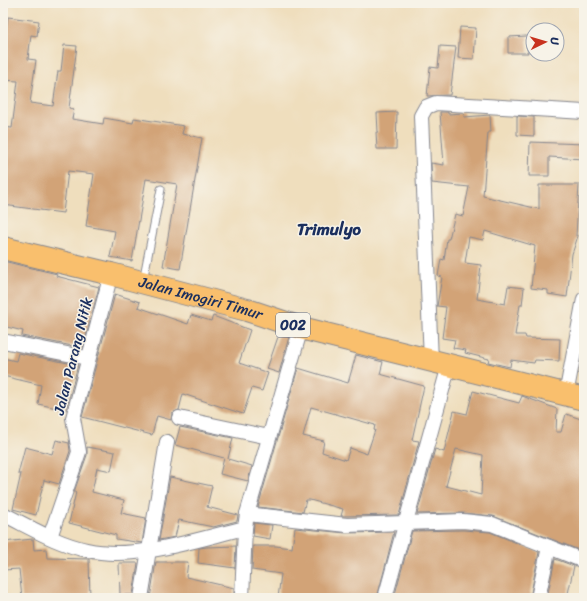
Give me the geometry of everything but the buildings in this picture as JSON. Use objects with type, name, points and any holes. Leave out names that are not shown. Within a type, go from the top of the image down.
[{"type":"main road","name":"Jalan Imogiri Timur","points":[[3,248],[111,274],[247,310],[301,328],[575,397]]},
{"type":"street","points":[[385,598],[406,523],[440,363],[421,116],[426,107],[436,103],[584,112]]},
{"type":"street","name":"Jalan Parang Nitik","points":[[50,537],[78,452],[72,418],[87,358],[111,274]]},
{"type":"street","points":[[575,397],[584,299]]},
{"type":"street","points":[[242,598],[246,521],[301,328]]},
{"type":"street","points":[[3,342],[87,358]]},
{"type":"street","points":[[179,418],[269,437]]},
{"type":"street","points":[[141,598],[166,442]]},
{"type":"street","points":[[3,514],[50,537],[76,547],[94,551],[149,551],[246,521],[347,525],[463,521],[492,524],[584,561]]},
{"type":"street","points":[[538,598],[549,547]]},
{"type":"lane","points":[[142,283],[161,189]]},
{"type":"district","name":"Trimulyo","points":[[329,229]]}]
